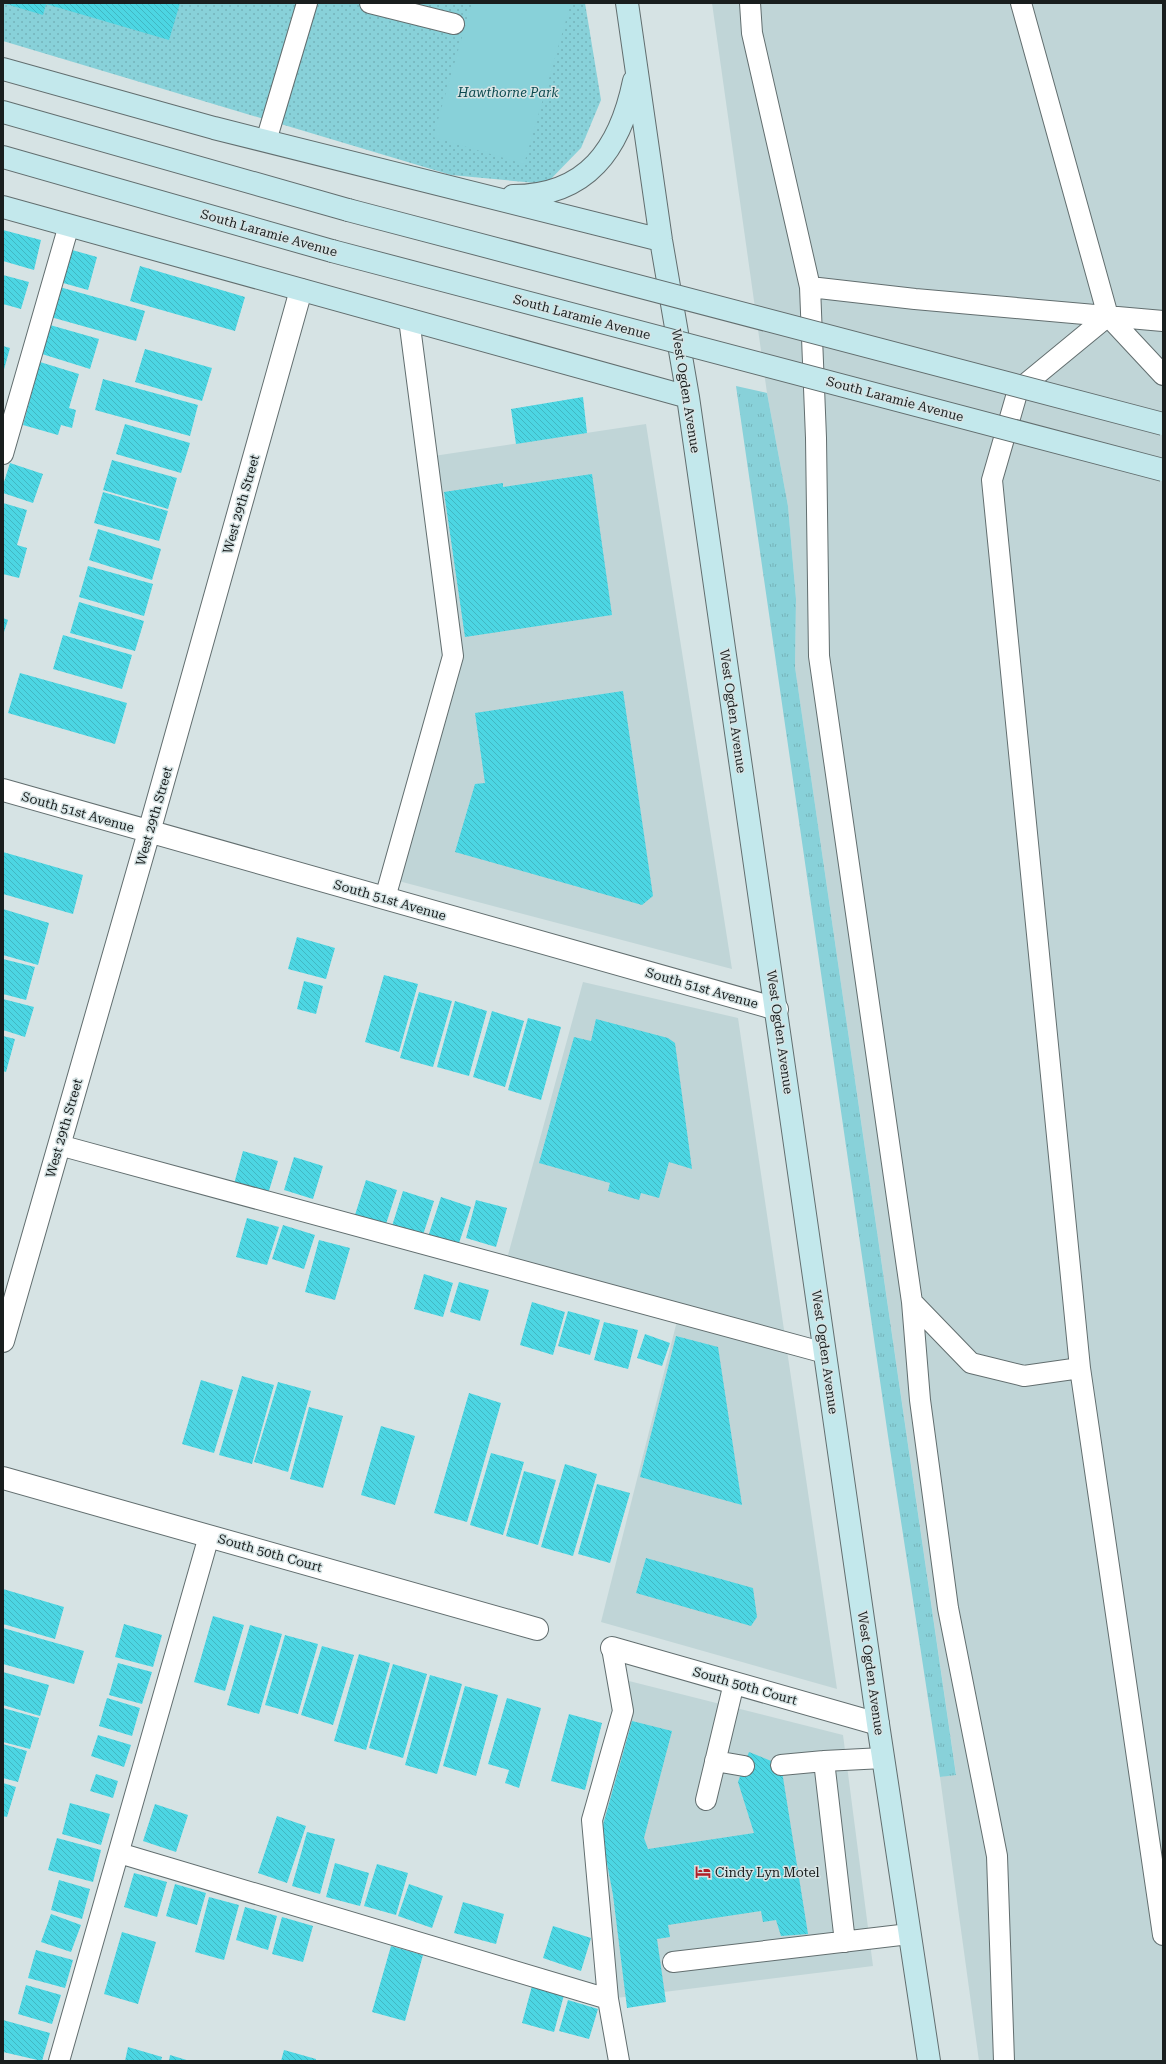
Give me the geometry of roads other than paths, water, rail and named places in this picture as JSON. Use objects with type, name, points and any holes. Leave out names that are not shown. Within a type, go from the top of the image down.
[{"type":"main road","name":"West Ogden Avenue","points":[[627,3],[661,240],[688,397],[777,1009],[878,1724],[929,2061]]},
{"type":"main road","points":[[486,196],[534,196],[561,189],[589,172],[615,141],[629,105],[636,68]]},
{"type":"main road","points":[[3,69],[266,141],[661,240]]},
{"type":"main road","points":[[3,112],[348,210],[1163,424]]},
{"type":"main road","name":"South Laramie Avenue","points":[[3,157],[332,250],[1163,470]]},
{"type":"main road","points":[[3,207],[688,397]]},
{"type":"street","name":"West 29th Street","points":[[3,1341],[149,832],[301,290]]},
{"type":"street","name":"South 51st Avenue","points":[[3,790],[777,1009]]},
{"type":"street","name":"South 50th Court","points":[[3,1478],[537,1629]]},
{"type":"street","name":"South 50th Court","points":[[612,1648],[878,1724]]},
{"type":"lane","points":[[266,141],[307,3]]},
{"type":"lane","points":[[370,3],[454,24]]},
{"type":"lane","points":[[750,3],[752,33],[810,287],[816,438],[819,656],[912,1302],[920,1400],[948,1608],[997,1856],[1004,2061]]},
{"type":"lane","points":[[1021,3],[1108,316],[1163,375]]},
{"type":"lane","points":[[3,454],[69,225]]},
{"type":"lane","points":[[810,287],[915,299],[1163,321]]},
{"type":"lane","points":[[1108,316],[1018,390],[992,480],[1080,1368],[1163,1935]]},
{"type":"lane","points":[[385,898],[453,656],[409,320]]},
{"type":"lane","points":[[59,1145],[825,1353]]},
{"type":"lane","points":[[912,1302],[971,1363],[1024,1376],[1080,1368]]},
{"type":"lane","points":[[59,2061],[209,1536]]},
{"type":"lane","points":[[612,1648],[624,1711],[592,1820],[608,1999],[619,2061]]},
{"type":"lane","points":[[706,1800],[734,1683]]},
{"type":"lane","points":[[781,1765],[883,1758]]},
{"type":"lane","points":[[715,1761],[744,1766]]},
{"type":"lane","points":[[824,1761],[845,1942]]},
{"type":"lane","points":[[119,1853],[608,1999]]},
{"type":"lane","points":[[673,1962],[909,1934]]},
{"type":"place","name":"Cindy Lyn Motel","points":[[703,1872]]},
{"type":"park label","name":"Hawthorne Park","points":[[508,92]]}]
